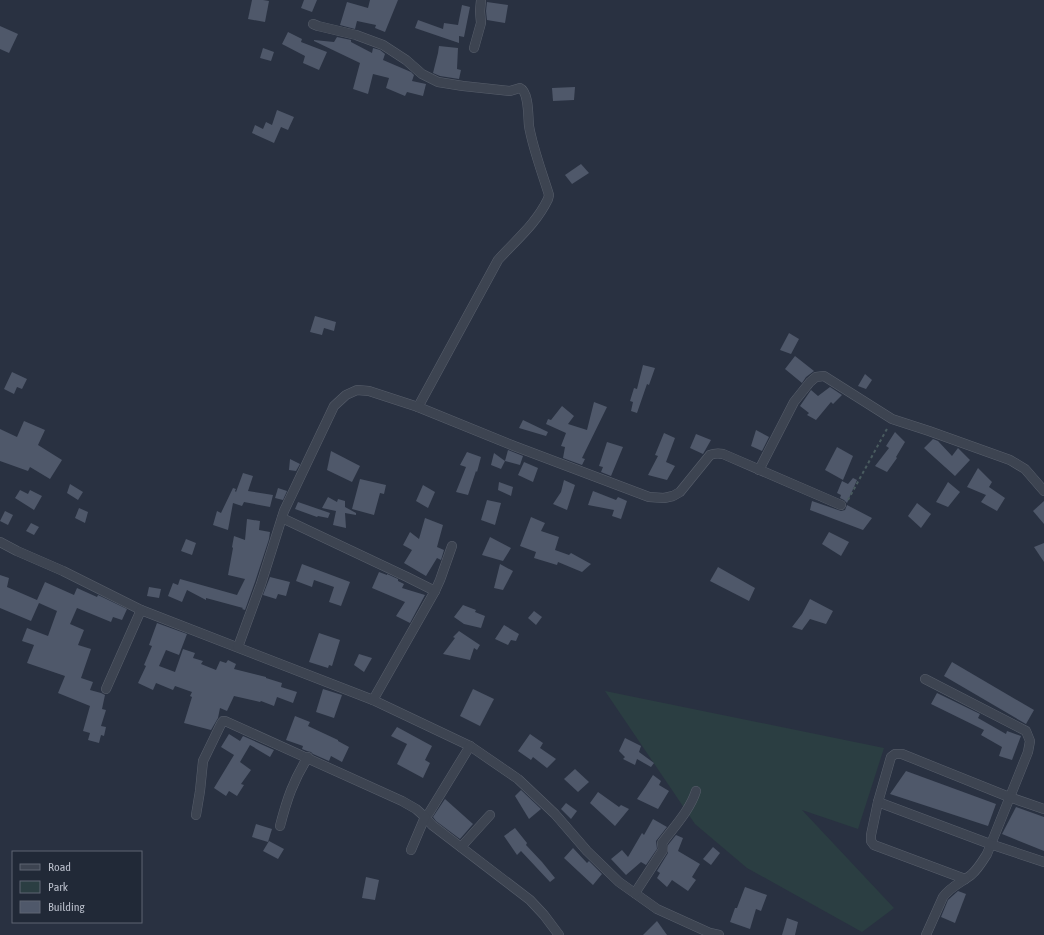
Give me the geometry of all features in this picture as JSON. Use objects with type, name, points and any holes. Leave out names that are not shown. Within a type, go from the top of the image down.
[{"type":"street","points":[[474,48],[481,23],[481,0]]},
{"type":"street","points":[[313,24],[356,35],[383,45],[406,60],[422,74],[438,82],[510,91],[520,88],[524,90],[526,96],[529,127],[534,149],[549,195],[548,200],[523,235],[498,260],[418,407]]},
{"type":"street","points":[[759,470],[794,402],[810,382],[816,377],[824,376],[892,419],[929,430],[1010,460],[1026,469],[1044,491]]},
{"type":"street","points":[[238,647],[261,584],[284,511],[334,406],[346,395],[357,390],[369,391],[418,407],[514,446],[649,497],[664,498],[673,496],[680,492],[710,455],[714,453],[723,454],[841,505]]},
{"type":"street","points":[[282,518],[435,591]]},
{"type":"street","points":[[0,542],[63,571],[141,610],[373,700],[470,746],[518,779],[555,814],[586,851],[619,882],[657,909],[710,933],[719,935]]},
{"type":"street","points":[[373,700],[435,591],[452,546]]},
{"type":"street","points":[[106,689],[141,610]]},
{"type":"street","points":[[925,679],[1026,731],[1030,741],[1028,752],[986,854],[979,867],[943,897],[926,935]]},
{"type":"street","points":[[196,815],[203,761],[223,721],[225,721],[308,757],[416,809],[432,825],[530,900],[544,915],[559,935]]},
{"type":"street","points":[[411,850],[425,817],[470,746]]},
{"type":"street","points":[[965,879],[874,844],[871,841],[878,802],[891,757],[895,754],[902,754],[1009,797],[1044,809]]},
{"type":"street","points":[[280,826],[288,796],[308,757]]},
{"type":"street","points":[[635,893],[663,850],[662,843],[686,809],[696,791]]},
{"type":"street","points":[[878,802],[990,844],[1044,862]]},
{"type":"street","points":[[461,847],[490,815]]},
{"type":"path","points":[[841,505],[846,504],[892,419]]},
{"type":"green space","points":[[605,691],[884,748],[858,829],[802,810],[894,908],[862,932],[747,868],[695,824]]},
{"type":"building","points":[[252,0],[269,1],[265,22],[248,19]]},
{"type":"building","points":[[304,0],[317,0],[312,12],[301,8]]},
{"type":"building","points":[[370,0],[398,0],[385,32],[375,28],[376,25],[357,21],[355,29],[340,25],[347,2],[368,8]]},
{"type":"building","points":[[487,2],[508,5],[505,23],[487,20]]},
{"type":"building","points":[[462,5],[470,7],[464,37],[459,36],[459,43],[415,28],[418,20],[443,29],[444,23],[458,25]]},
{"type":"building","points":[[0,26],[18,34],[9,53],[0,49]]},
{"type":"building","points":[[288,32],[302,39],[301,42],[327,52],[319,70],[303,63],[305,56],[282,44]]},
{"type":"building","points":[[337,37],[351,40],[351,42],[372,53],[373,48],[380,50],[385,54],[383,60],[411,72],[414,75],[412,81],[426,84],[423,96],[407,92],[405,96],[386,88],[389,78],[373,74],[368,94],[353,89],[360,63],[314,41],[334,42]]},
{"type":"building","points":[[439,46],[458,48],[457,69],[461,70],[459,79],[440,76],[433,73]]},
{"type":"building","points":[[263,48],[274,52],[271,61],[260,58]]},
{"type":"building","points":[[575,87],[574,100],[553,101],[552,88]]},
{"type":"building","points":[[277,110],[294,117],[288,130],[281,127],[274,143],[252,133],[255,125],[263,129],[266,122],[272,125]]},
{"type":"building","points":[[581,164],[589,173],[572,184],[565,175]]},
{"type":"building","points":[[315,316],[336,322],[334,331],[324,328],[322,335],[310,332]]},
{"type":"building","points":[[789,333],[799,339],[791,354],[780,350]]},
{"type":"building","points":[[795,356],[814,371],[806,377],[802,383],[785,369]]},
{"type":"building","points":[[643,365],[655,368],[649,385],[647,384],[637,413],[631,411],[633,402],[630,401],[634,388],[637,389]]},
{"type":"building","points":[[12,372],[27,379],[22,389],[17,387],[14,394],[4,389]]},
{"type":"building","points":[[865,374],[872,380],[866,389],[858,386]]},
{"type":"building","points":[[830,387],[842,395],[833,404],[831,402],[816,420],[807,415],[809,413],[800,406],[811,390],[818,396]]},
{"type":"building","points":[[594,402],[607,407],[582,458],[585,459],[582,465],[563,458],[565,447],[561,446],[566,433],[546,424],[548,419],[551,420],[562,406],[574,416],[568,424],[587,430]]},
{"type":"building","points":[[523,420],[548,432],[546,436],[519,428]]},
{"type":"building","points":[[24,421],[45,430],[38,445],[62,460],[50,479],[30,467],[28,471],[0,461],[0,429],[17,437]]},
{"type":"building","points":[[756,430],[769,437],[762,451],[751,446]]},
{"type":"building","points":[[895,432],[905,442],[896,457],[897,458],[887,472],[875,466],[889,448],[886,446]]},
{"type":"building","points":[[664,433],[675,438],[666,462],[675,466],[667,480],[648,475],[658,456],[655,455]]},
{"type":"building","points":[[696,434],[711,440],[703,454],[690,448]]},
{"type":"building","points":[[933,439],[938,441],[952,456],[958,448],[970,460],[955,476],[924,448]]},
{"type":"building","points":[[607,442],[623,447],[611,476],[601,472],[603,467],[599,466]]},
{"type":"building","points":[[837,447],[853,456],[843,480],[825,470]]},
{"type":"building","points":[[508,450],[523,456],[520,465],[505,461]]},
{"type":"building","points":[[331,451],[360,466],[352,482],[327,470]]},
{"type":"building","points":[[467,452],[481,457],[468,495],[456,492],[466,467],[460,465]]},
{"type":"building","points":[[494,453],[505,461],[501,469],[491,465]]},
{"type":"building","points":[[290,459],[300,464],[296,471],[289,470]]},
{"type":"building","points":[[524,462],[538,468],[533,482],[518,475]]},
{"type":"building","points":[[978,468],[992,482],[989,487],[1005,498],[997,511],[981,502],[986,495],[967,487]]},
{"type":"building","points":[[243,473],[253,476],[248,491],[273,495],[270,507],[244,502],[242,506],[233,503],[228,530],[213,525],[217,511],[221,513],[233,488],[236,489],[236,492]]},
{"type":"building","points":[[853,478],[857,480],[847,503],[840,498],[841,495],[837,493],[842,481],[848,484]]},
{"type":"building","points":[[360,479],[386,485],[384,494],[380,493],[374,515],[352,509]]},
{"type":"building","points":[[564,480],[575,485],[567,510],[553,504],[561,492]]},
{"type":"building","points":[[499,482],[513,487],[511,496],[498,490]]},
{"type":"building","points":[[948,482],[960,492],[948,507],[936,502]]},
{"type":"building","points":[[70,484],[83,492],[78,500],[67,493]]},
{"type":"building","points":[[423,485],[435,492],[428,508],[416,501]]},
{"type":"building","points":[[278,488],[287,491],[283,500],[275,498]]},
{"type":"building","points":[[20,490],[28,494],[30,490],[42,496],[34,510],[15,498]]},
{"type":"building","points":[[593,491],[616,500],[618,497],[627,501],[621,519],[612,516],[614,510],[588,505]]},
{"type":"building","points":[[328,497],[337,502],[338,499],[345,501],[345,507],[356,513],[356,515],[345,513],[346,528],[333,525],[336,511],[322,508]]},
{"type":"building","points":[[487,500],[501,503],[495,525],[481,520]]},
{"type":"building","points":[[812,501],[841,511],[845,510],[847,505],[872,518],[863,530],[810,510]]},
{"type":"building","points":[[1044,501],[1044,524],[1033,511]]},
{"type":"building","points":[[298,502],[330,513],[328,518],[317,517],[295,509]]},
{"type":"building","points":[[917,503],[931,514],[921,528],[908,516]]},
{"type":"building","points":[[79,508],[88,512],[85,523],[75,518]]},
{"type":"building","points":[[5,511],[13,515],[8,525],[0,521]]},
{"type":"building","points":[[531,517],[545,523],[541,531],[559,537],[555,550],[569,555],[571,553],[591,564],[582,572],[558,562],[557,565],[534,558],[536,552],[520,546]]},
{"type":"building","points":[[425,518],[443,525],[437,547],[444,550],[441,560],[437,558],[426,576],[404,563],[412,550],[403,545],[410,532],[419,539]]},
{"type":"building","points":[[247,519],[260,521],[259,530],[270,532],[245,610],[242,609],[243,608],[206,598],[206,600],[187,590],[182,602],[168,596],[173,583],[178,585],[180,579],[237,595],[245,579],[228,575],[234,536],[245,540]]},
{"type":"building","points":[[31,523],[39,527],[34,535],[26,531]]},
{"type":"building","points":[[829,532],[849,542],[841,556],[822,544]]},
{"type":"building","points":[[490,537],[511,548],[503,561],[482,555]]},
{"type":"building","points":[[186,539],[196,543],[192,555],[181,551]]},
{"type":"building","points":[[1044,543],[1044,562],[1034,547]]},
{"type":"building","points":[[302,564],[350,582],[341,606],[329,602],[334,587],[314,580],[312,587],[296,581]]},
{"type":"building","points":[[500,564],[513,571],[503,590],[494,588]]},
{"type":"building","points":[[718,567],[755,588],[749,601],[710,581]]},
{"type":"building","points":[[379,572],[398,579],[398,581],[404,584],[402,588],[425,595],[410,623],[396,616],[405,602],[372,588]]},
{"type":"building","points":[[0,575],[9,578],[7,587],[37,600],[45,582],[74,595],[77,588],[97,597],[98,595],[127,609],[122,620],[113,617],[111,622],[77,608],[70,624],[84,630],[78,645],[91,649],[81,678],[93,682],[90,690],[105,695],[102,709],[106,710],[101,726],[106,727],[104,736],[101,735],[99,743],[88,740],[90,733],[83,731],[90,706],[58,693],[65,676],[27,663],[34,645],[22,641],[27,628],[48,636],[57,611],[39,603],[31,621],[0,608]]},
{"type":"building","points":[[270,577],[290,582],[286,596],[278,594],[276,599],[263,595]]},
{"type":"building","points":[[149,587],[161,589],[159,598],[147,596]]},
{"type":"building","points":[[810,599],[833,611],[826,624],[810,619],[802,630],[792,627],[802,614]]},
{"type":"building","points":[[463,605],[476,610],[475,612],[485,616],[481,628],[464,624],[454,617]]},
{"type":"building","points":[[534,611],[542,617],[536,625],[528,618]]},
{"type":"building","points":[[157,623],[187,634],[179,655],[166,650],[159,666],[175,672],[183,649],[195,653],[193,658],[203,661],[201,664],[216,670],[220,661],[226,663],[228,660],[236,664],[234,669],[266,677],[282,683],[281,687],[297,692],[293,703],[277,697],[274,706],[261,701],[234,696],[227,711],[220,708],[218,718],[211,730],[184,723],[192,697],[190,696],[192,692],[175,686],[173,690],[156,683],[153,690],[138,683],[146,666],[144,665],[152,646],[149,645]]},
{"type":"building","points":[[504,625],[519,634],[516,641],[511,640],[508,645],[495,639]]},
{"type":"building","points":[[459,631],[480,645],[477,650],[474,648],[470,660],[443,654],[455,638],[453,637]]},
{"type":"building","points":[[319,633],[340,640],[332,666],[329,665],[328,668],[309,662]]},
{"type":"building","points":[[359,654],[372,658],[364,672],[354,665]]},
{"type":"building","points":[[952,662],[1034,710],[1026,724],[944,676]]},
{"type":"building","points":[[323,689],[342,695],[334,718],[316,712]]},
{"type":"building","points":[[473,689],[494,699],[480,726],[460,716]]},
{"type":"building","points":[[937,693],[980,714],[978,718],[1006,734],[1007,731],[1021,736],[1012,760],[999,756],[1002,747],[981,735],[984,730],[931,704]]},
{"type":"building","points":[[295,716],[310,722],[308,726],[338,740],[349,747],[342,762],[331,756],[329,761],[302,749],[303,746],[286,740]]},
{"type":"building","points":[[397,727],[432,746],[425,760],[430,763],[423,778],[397,764],[407,744],[391,736]]},
{"type":"building","points":[[229,734],[240,741],[243,736],[274,750],[270,757],[250,745],[240,762],[251,770],[241,784],[244,785],[237,796],[229,791],[226,796],[214,788],[234,755],[221,747]]},
{"type":"building","points":[[530,734],[543,743],[540,748],[556,759],[547,768],[533,757],[531,760],[518,751]]},
{"type":"building","points":[[625,738],[641,746],[639,752],[654,763],[651,767],[637,759],[635,765],[623,759],[625,757],[619,751]]},
{"type":"building","points":[[575,769],[589,782],[578,792],[564,779]]},
{"type":"building","points":[[906,771],[996,804],[988,826],[890,794]]},
{"type":"building","points":[[653,775],[661,781],[659,785],[669,791],[658,809],[637,799]]},
{"type":"building","points":[[521,790],[541,809],[529,819],[515,796]]},
{"type":"building","points":[[598,792],[619,807],[621,805],[629,809],[615,826],[590,803]]},
{"type":"building","points":[[445,799],[473,824],[460,839],[436,821],[433,817]]},
{"type":"building","points":[[566,803],[577,811],[571,819],[561,809]]},
{"type":"building","points":[[1016,807],[1044,817],[1044,851],[1002,834]]},
{"type":"building","points":[[653,819],[667,827],[656,841],[657,849],[646,865],[641,862],[626,875],[611,859],[622,850],[628,857],[642,833],[644,835]]},
{"type":"building","points":[[256,824],[272,829],[268,842],[252,837]]},
{"type":"building","points":[[515,828],[527,843],[526,845],[555,878],[550,882],[521,851],[517,855],[504,836]]},
{"type":"building","points":[[676,835],[683,838],[678,851],[700,864],[692,877],[696,880],[688,891],[672,880],[667,887],[657,878],[660,873],[657,871],[668,853],[668,845]]},
{"type":"building","points":[[269,841],[284,849],[278,859],[263,851]]},
{"type":"building","points":[[713,847],[720,853],[711,865],[703,859]]},
{"type":"building","points":[[573,848],[587,863],[589,861],[602,874],[593,885],[564,858]]},
{"type":"building","points":[[366,877],[379,880],[375,900],[362,898]]},
{"type":"building","points":[[745,887],[767,895],[761,911],[756,909],[750,929],[730,922]]},
{"type":"building","points":[[958,891],[966,894],[955,923],[941,917],[948,900]]},
{"type":"building","points":[[787,918],[798,922],[795,935],[782,935]]},
{"type":"building","points":[[657,921],[667,935],[643,935]]}]
